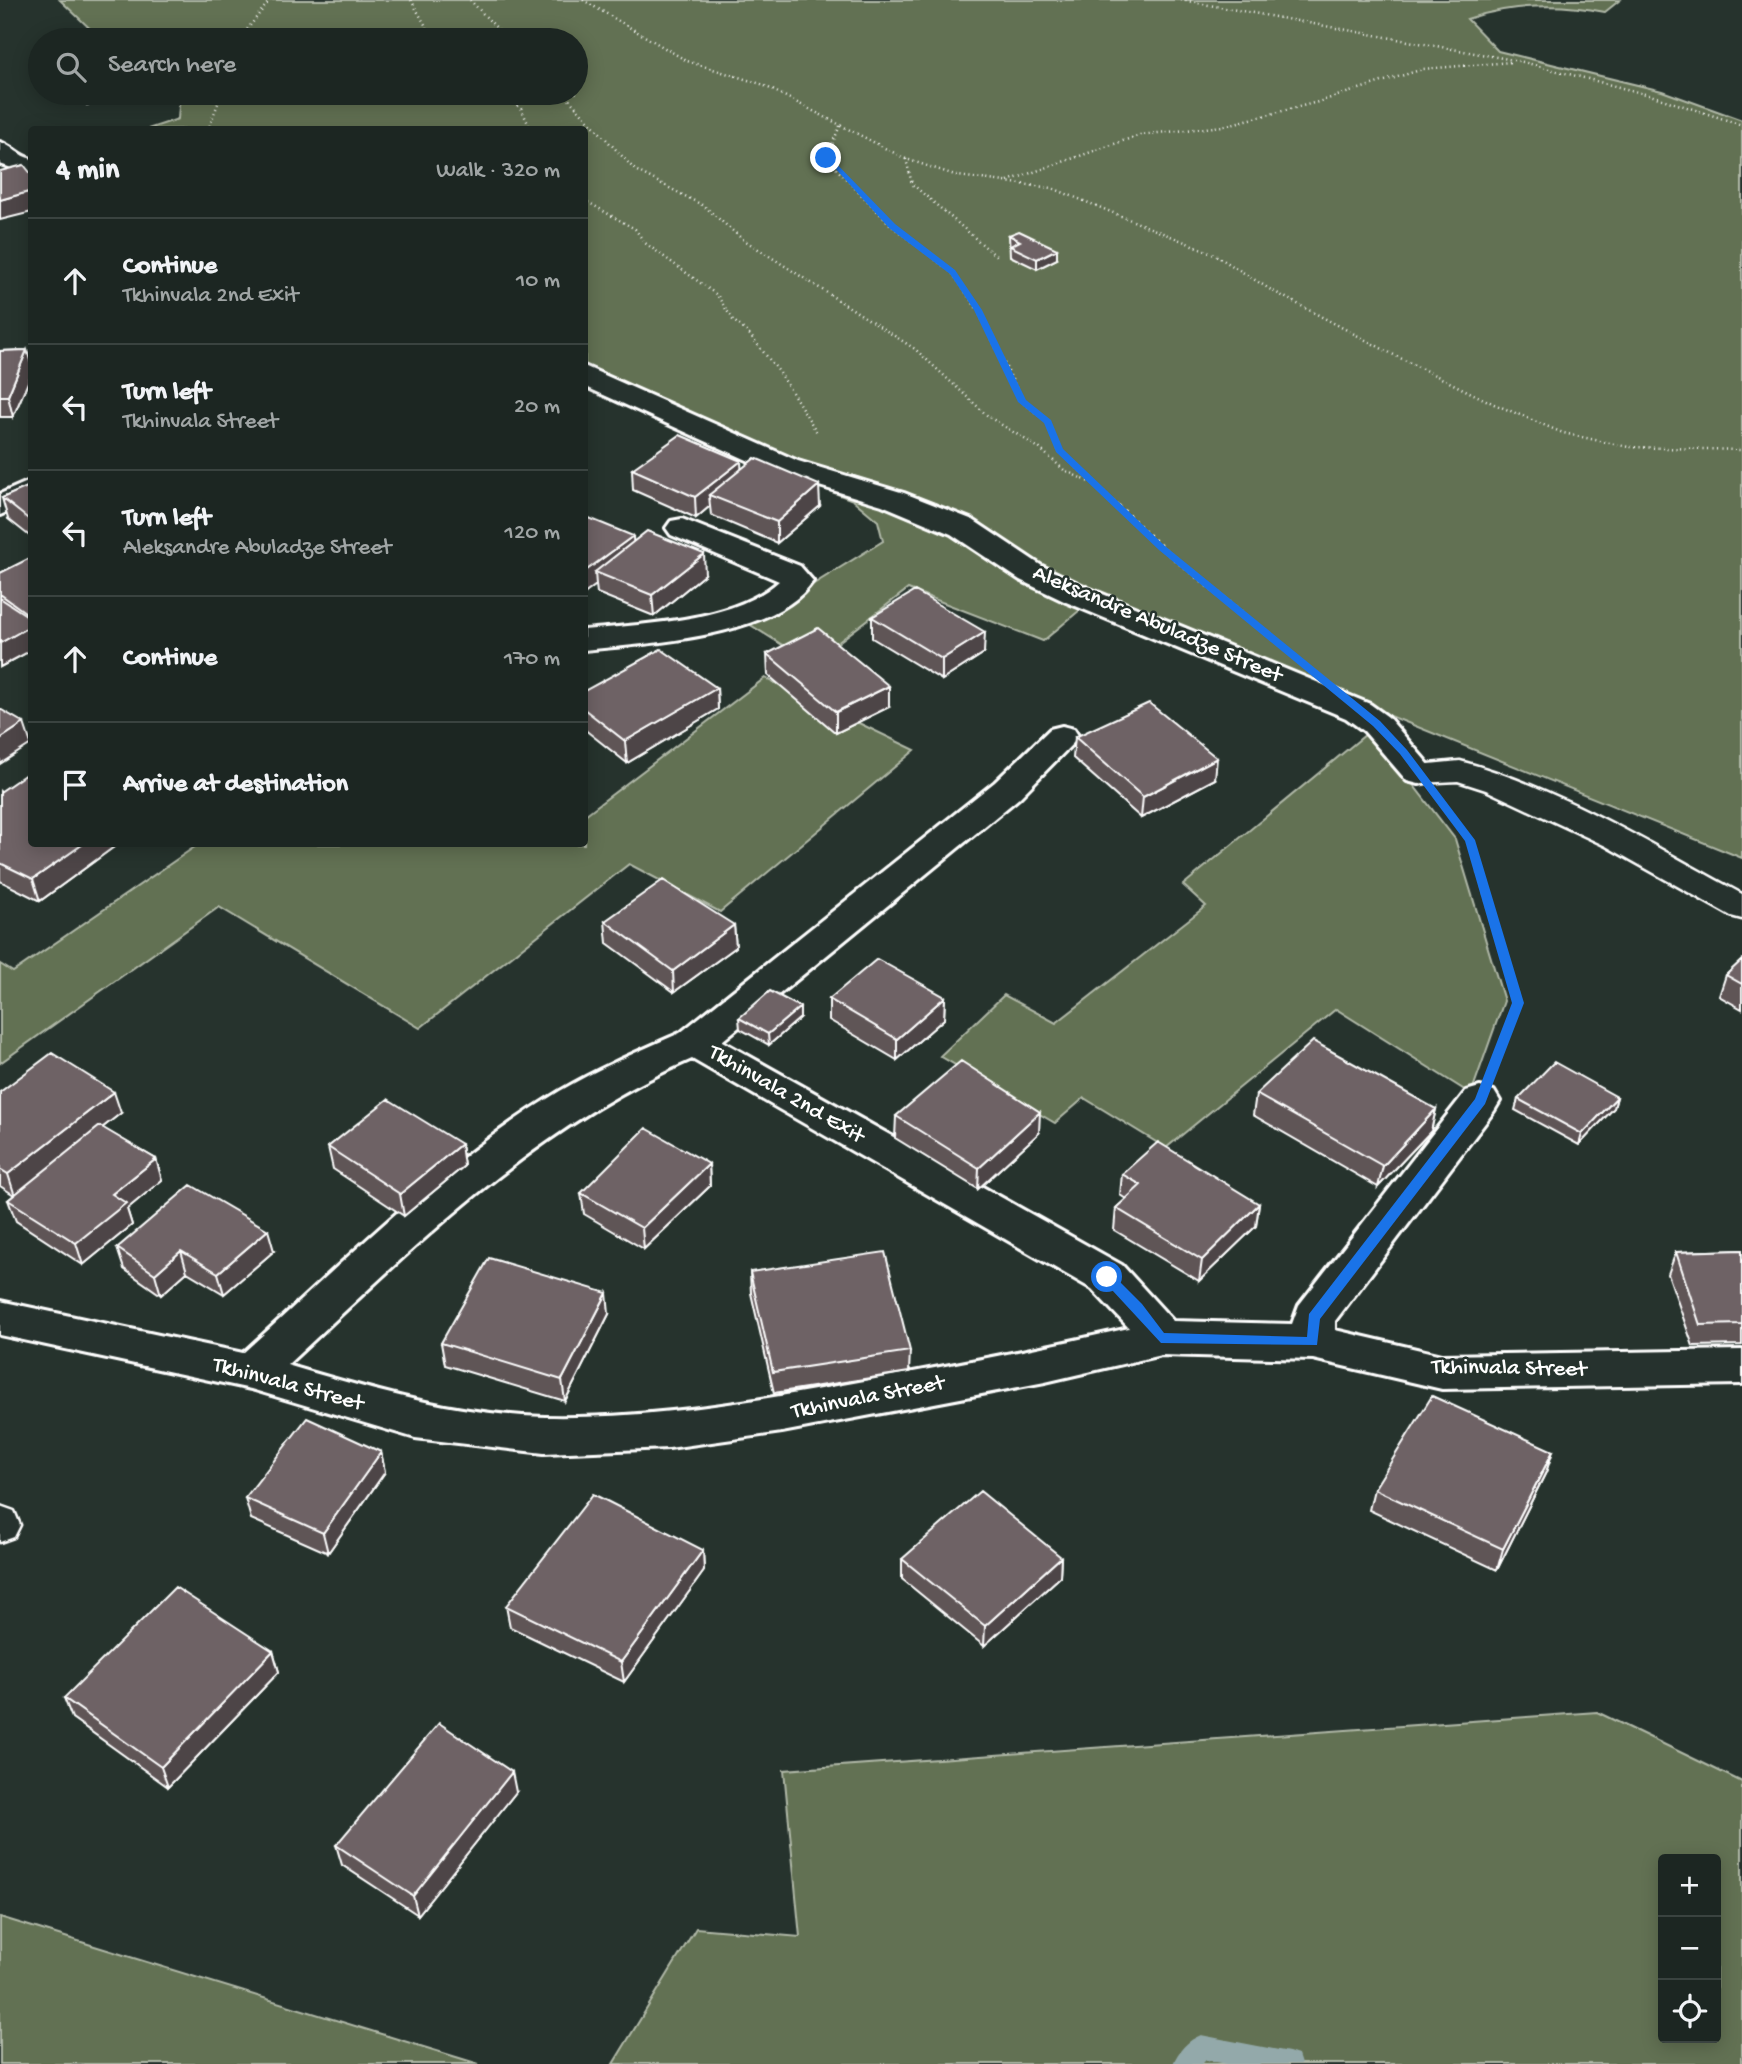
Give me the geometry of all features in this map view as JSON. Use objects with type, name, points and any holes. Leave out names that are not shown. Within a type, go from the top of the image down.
[{"type":"street","points":[[0,150],[12,162],[28,166]]},
{"type":"street","name":"Aleksandre Abuladze Street","points":[[588,377],[787,467],[857,488],[962,527],[1031,573],[1077,595],[1358,711],[1377,724],[1419,773]]},
{"type":"street","points":[[0,506],[28,491]]},
{"type":"street","points":[[588,640],[681,628],[727,617],[788,594],[797,581],[789,573],[682,528]]},
{"type":"street","points":[[694,1043],[1007,790],[1062,737]]},
{"type":"street","name":"Tkhinvala 2nd Exit","points":[[251,1372],[415,1224],[505,1150],[596,1087],[654,1057],[694,1043],[1107,1277],[1138,1308],[1161,1338]]},
{"type":"street","points":[[1313,1342],[1314,1317],[1480,1101]]},
{"type":"street","name":"Tkhinvala Street","points":[[0,1318],[251,1372],[415,1420],[558,1434],[669,1430],[782,1414],[1045,1366],[1161,1338],[1313,1342],[1442,1372],[1742,1367]]},
{"type":"lane","points":[[1419,773],[1460,771],[1497,783],[1616,839],[1742,908]]},
{"type":"path","points":[[248,28],[270,0]]},
{"type":"path","points":[[411,0],[427,28]]},
{"type":"path","points":[[470,0],[497,28]]},
{"type":"path","points":[[583,0],[687,61],[761,84],[906,159],[958,176],[1052,188],[1212,253],[1272,290],[1396,356],[1494,404],[1563,433],[1628,447],[1742,450]]},
{"type":"path","points":[[1181,0],[1519,61],[1654,96],[1742,125]]},
{"type":"path","points":[[1006,182],[1140,135],[1223,125],[1318,102],[1423,69],[1519,61]]},
{"type":"path","points":[[210,126],[217,105]]},
{"type":"path","points":[[518,105],[529,126]]},
{"type":"path","points":[[573,105],[635,170],[704,206],[741,238],[915,349],[989,417],[1039,448],[1064,470],[1093,484]]},
{"type":"path","points":[[840,126],[826,158],[892,226],[953,272],[978,310],[1023,402],[1048,422],[1059,450],[1162,548],[1252,622]]},
{"type":"path","points":[[906,159],[912,184],[996,256]]},
{"type":"path","points":[[588,202],[635,229],[645,243],[717,295],[733,320],[750,335],[780,373],[824,445],[857,488]]},
{"type":"path","points":[[1419,773],[1470,840],[1518,1003],[1480,1101]]},
{"type":"green space","points":[[60,0],[1620,0],[1605,12],[1536,6],[1501,10],[1467,19],[1498,51],[1662,91],[1742,120],[1742,858],[1086,593],[969,525],[792,463],[588,369],[588,126],[157,126],[178,119],[179,105],[588,105],[588,28],[89,28]]},
{"type":"green space","points":[[777,471],[884,501],[955,529],[1086,605],[1043,641],[908,589],[811,663],[749,624],[883,541],[878,521],[853,500]]},
{"type":"green space","points":[[765,678],[915,750],[720,912],[629,864],[420,1028],[219,907],[0,1063],[0,964],[13,972],[195,847],[588,847],[588,813]]},
{"type":"green space","points":[[1371,730],[1455,839],[1504,1001],[1471,1094],[1336,1009],[1166,1148],[1084,1098],[1055,1123],[940,1056],[1004,995],[1056,1023],[1206,906],[1183,885]]},
{"type":"green space","points":[[1597,1712],[1742,1782],[1742,2064],[613,2064],[696,1928],[800,1937],[784,1770]]},
{"type":"green space","points":[[0,1917],[479,2064],[0,2064]]},
{"type":"building","points":[[24,165],[28,170],[28,192],[0,200],[0,171]]},
{"type":"building","points":[[1019,231],[1057,249],[1037,259],[1010,246],[1020,241],[1009,235]]},
{"type":"building","points":[[27,350],[8,396],[0,396],[0,351]]},
{"type":"building","points":[[680,435],[741,461],[695,497],[632,469]]},
{"type":"building","points":[[755,458],[819,485],[777,522],[709,495]]},
{"type":"building","points":[[28,487],[28,519],[2,498]]},
{"type":"building","points":[[588,518],[633,536],[588,569]]},
{"type":"building","points":[[647,531],[704,554],[652,595],[595,572]]},
{"type":"building","points":[[28,559],[28,614],[0,594],[0,573]]},
{"type":"building","points":[[915,591],[985,632],[942,659],[872,617]]},
{"type":"building","points":[[0,598],[28,616],[28,627],[0,643]]},
{"type":"building","points":[[818,628],[889,686],[836,712],[767,654]]},
{"type":"building","points":[[661,649],[717,688],[625,741],[588,712],[588,689]]},
{"type":"building","points":[[1149,703],[1217,758],[1143,797],[1075,737]]},
{"type":"building","points":[[0,709],[24,723],[0,739]]},
{"type":"building","points":[[28,773],[28,847],[79,847],[33,879],[0,863],[0,792]]},
{"type":"building","points":[[663,880],[734,925],[673,971],[605,921]]},
{"type":"building","points":[[877,959],[945,997],[897,1039],[829,999]]},
{"type":"building","points":[[1742,960],[1742,984],[1726,975]]},
{"type":"building","points":[[770,991],[800,1007],[768,1034],[739,1018]]},
{"type":"building","points":[[1313,1041],[1436,1109],[1383,1166],[1256,1094]]},
{"type":"building","points":[[52,1053],[114,1092],[8,1174],[0,1169],[0,1092]]},
{"type":"building","points":[[961,1061],[1040,1112],[979,1168],[896,1116]]},
{"type":"building","points":[[1554,1062],[1617,1097],[1582,1134],[1518,1099]]},
{"type":"building","points":[[388,1099],[461,1144],[400,1194],[328,1147]]},
{"type":"building","points":[[100,1126],[156,1159],[112,1194],[126,1203],[76,1243],[8,1200]]},
{"type":"building","points":[[646,1128],[709,1164],[642,1228],[581,1193]]},
{"type":"building","points":[[1158,1142],[1259,1204],[1202,1260],[1116,1208],[1141,1185],[1122,1174]]},
{"type":"building","points":[[191,1185],[268,1230],[218,1273],[181,1251],[155,1274],[117,1248]]},
{"type":"building","points":[[1742,1250],[1742,1324],[1700,1325],[1676,1252]]},
{"type":"building","points":[[885,1252],[910,1351],[773,1372],[750,1272]]},
{"type":"building","points":[[489,1258],[607,1293],[562,1380],[441,1343]]},
{"type":"building","points":[[1432,1396],[1553,1451],[1503,1549],[1374,1489]]},
{"type":"building","points":[[307,1418],[381,1452],[323,1533],[245,1498]]},
{"type":"building","points":[[980,1491],[1061,1557],[985,1626],[902,1559]]},
{"type":"building","points":[[593,1494],[703,1550],[621,1662],[506,1606]]},
{"type":"building","points":[[175,1587],[273,1651],[161,1767],[64,1698]]},
{"type":"building","points":[[439,1723],[512,1772],[413,1896],[336,1845]]},
{"type":"waterway","points":[[1185,2064],[1201,2047],[1289,2064]]},
{"type":"route","points":[[826,158],[892,226],[953,272],[978,310],[1023,402],[1048,422],[1059,450],[1162,548],[1377,724],[1403,752],[1470,840],[1518,1003],[1480,1101],[1314,1317],[1313,1342],[1161,1338],[1138,1308],[1107,1277]]}]
